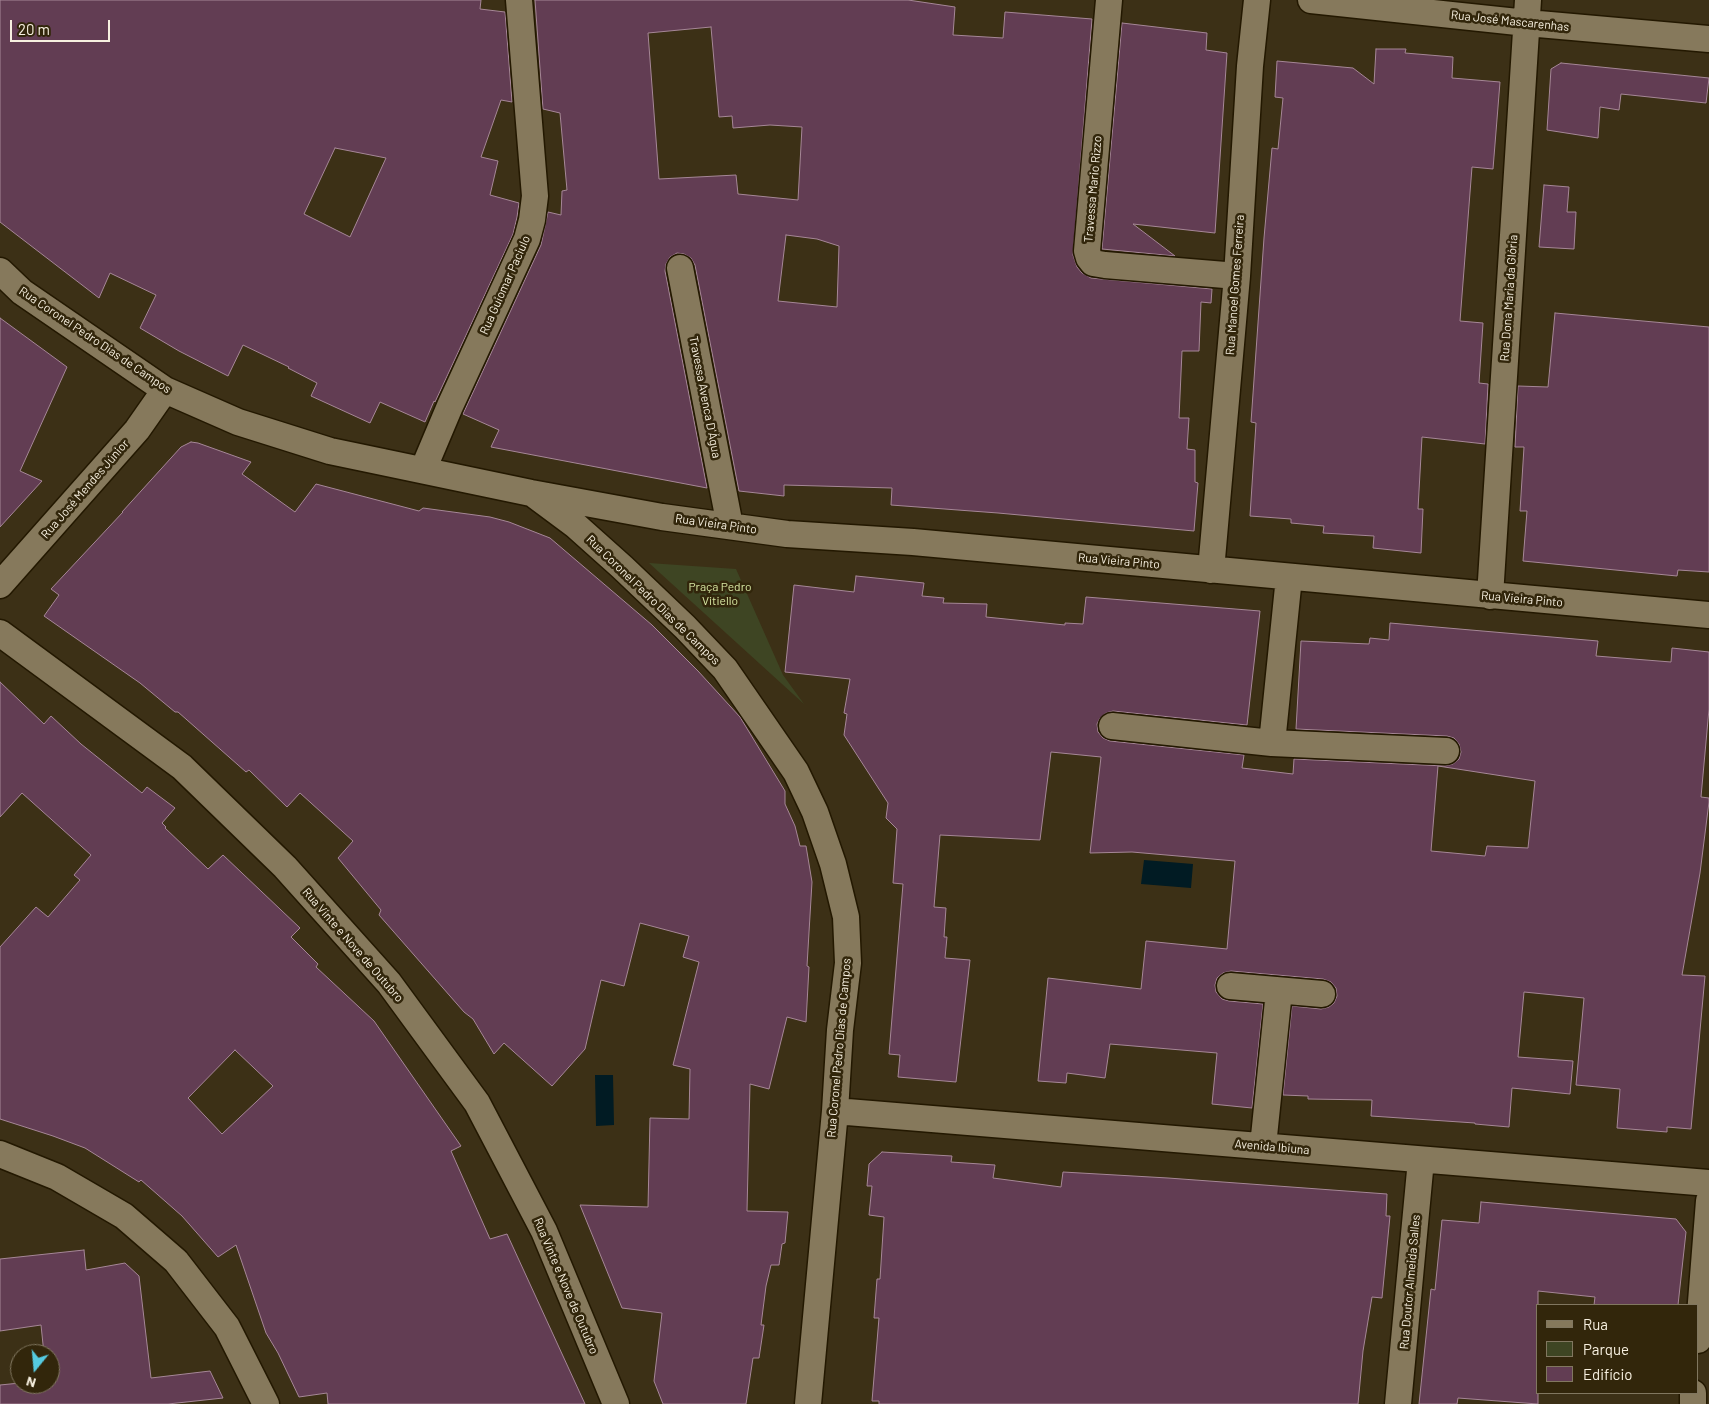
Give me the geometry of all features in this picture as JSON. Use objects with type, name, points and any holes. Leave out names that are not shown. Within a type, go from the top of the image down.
[{"type":"street","name":"Rua Guiomar Paciulo","points":[[423,470],[450,406],[527,238],[532,220],[535,190],[519,0]]},
{"type":"street","name":"Travessa Mario Rizzo","points":[[1109,0],[1087,251],[1089,258],[1094,263],[1105,265],[1237,276]]},
{"type":"street","name":"Rua Manoel Gomes Ferreira","points":[[1211,570],[1237,276],[1250,66],[1257,0]]},
{"type":"street","name":"Rua José Mascarenhas","points":[[1311,0],[1528,12],[1709,39]]},
{"type":"street","name":"Rua Dona Maria da Glória","points":[[1490,596],[1528,12]]},
{"type":"street","name":"Travessa Avenca D´Água","points":[[680,268],[730,526]]},
{"type":"street","name":"Rua Coronel Pedro Dias de Campos","points":[[0,271],[22,292],[165,390],[238,422],[330,451],[531,493],[575,525],[622,566],[718,662],[736,684],[796,772],[814,812],[833,864],[846,917],[848,963],[840,1030],[835,1111],[808,1404]]},
{"type":"street","name":"Rua José Mendes Júnior","points":[[0,585],[137,430],[165,390]]},
{"type":"street","name":"Rua Vieira Pinto","points":[[531,493],[662,517],[787,534],[912,542],[1709,615]]},
{"type":"street","points":[[1272,743],[1289,577]]},
{"type":"street","name":"Rua Vinte e Nove de Outubro","points":[[0,633],[182,767],[285,867],[390,983],[477,1103],[544,1232],[616,1404]]},
{"type":"street","points":[[1112,726],[1272,743],[1446,751]]},
{"type":"street","points":[[1230,986],[1322,994]]},
{"type":"street","points":[[1262,1146],[1279,991]]},
{"type":"street","name":"Avenida Ibiuna","points":[[835,1111],[1709,1183]]},
{"type":"street","points":[[0,1154],[57,1176],[124,1216],[176,1260],[227,1327],[266,1404]]},
{"type":"street","name":"Rua Doutor Almeida Salles","points":[[1398,1404],[1421,1160]]},
{"type":"street","points":[[1699,1327],[1709,1201]]},
{"type":"green space","name":"Praça Pedro Vitiello","points":[[649,563],[736,569],[783,675],[804,704]]},
{"type":"water","points":[[1144,860],[1193,864],[1191,888],[1141,884]]},
{"type":"water","points":[[595,1075],[613,1075],[614,1125],[596,1126]]},
{"type":"building","points":[[0,0],[481,0],[480,9],[505,12],[512,102],[501,100],[481,157],[498,161],[490,195],[519,203],[517,217],[513,234],[425,422],[380,402],[370,423],[311,396],[317,383],[243,345],[228,376],[179,351],[140,328],[156,295],[110,273],[99,298],[0,222]],"holes":[[[335,148],[386,158],[350,237],[304,214]]]},
{"type":"building","points":[[535,0],[908,0],[955,7],[953,35],[1003,38],[1005,12],[1092,19],[1073,255],[1077,267],[1082,273],[1091,278],[1212,289],[1211,303],[1201,302],[1199,351],[1182,351],[1179,418],[1189,418],[1187,449],[1195,450],[1195,482],[1198,483],[1194,531],[891,505],[892,488],[784,485],[784,496],[739,491],[695,265],[691,258],[677,253],[670,257],[665,271],[707,488],[491,447],[499,430],[463,414],[541,245],[548,212],[561,215],[562,191],[567,190],[560,113],[543,109]],"holes":[[[711,27],[719,117],[732,116],[733,128],[770,125],[802,127],[798,200],[738,194],[736,175],[659,179],[648,33]],[[786,235],[817,239],[839,246],[837,307],[778,301]]]},
{"type":"building","points":[[1122,23],[1207,33],[1206,50],[1227,53],[1215,233],[1133,224],[1175,256],[1102,249]]},
{"type":"building","points":[[1376,49],[1406,49],[1405,53],[1453,57],[1452,78],[1500,82],[1493,169],[1472,167],[1460,321],[1483,323],[1479,383],[1488,384],[1485,444],[1422,437],[1418,509],[1423,509],[1421,553],[1373,548],[1374,536],[1323,533],[1324,526],[1291,523],[1291,519],[1250,516],[1256,423],[1251,422],[1264,238],[1272,148],[1278,149],[1283,98],[1275,97],[1277,61],[1353,68],[1374,84]]},
{"type":"building","points":[[1561,63],[1709,78],[1706,103],[1621,94],[1619,110],[1600,107],[1598,138],[1547,130],[1551,69]]},
{"type":"building","points":[[1544,185],[1569,187],[1567,212],[1576,212],[1574,249],[1539,247]]},
{"type":"building","points":[[1555,313],[1709,327],[1709,572],[1678,570],[1677,576],[1523,561],[1527,511],[1520,511],[1524,447],[1515,447],[1518,386],[1548,387]]},
{"type":"building","points":[[0,318],[67,367],[20,471],[42,481],[0,527]]},
{"type":"building","points":[[191,442],[251,462],[242,474],[295,512],[316,484],[419,511],[423,508],[490,517],[509,522],[550,538],[652,625],[698,671],[740,717],[785,791],[785,804],[795,826],[800,846],[806,846],[812,882],[806,1022],[787,1017],[769,1089],[750,1084],[747,1211],[788,1212],[785,1243],[782,1244],[779,1265],[771,1265],[766,1286],[761,1325],[764,1325],[759,1358],[753,1358],[746,1404],[663,1404],[654,1381],[662,1313],[622,1308],[580,1205],[648,1207],[650,1118],[689,1119],[690,1069],[673,1065],[699,962],[683,957],[689,936],[640,923],[624,986],[601,980],[585,1049],[552,1086],[504,1043],[494,1054],[473,1019],[464,1012],[379,915],[381,910],[338,858],[353,841],[300,793],[287,807],[249,770],[246,772],[178,712],[175,712],[140,683],[44,616],[59,595],[51,589],[181,447]]},
{"type":"building","points":[[856,576],[924,583],[922,596],[944,598],[943,603],[987,604],[986,617],[1065,625],[1065,623],[1083,624],[1086,597],[1260,611],[1247,725],[1113,711],[1106,713],[1100,718],[1097,724],[1098,732],[1103,738],[1110,741],[1244,755],[1242,768],[1293,774],[1294,759],[1445,766],[1453,764],[1459,759],[1461,752],[1459,744],[1454,738],[1447,736],[1296,729],[1301,641],[1369,644],[1370,638],[1389,640],[1390,623],[1598,641],[1596,656],[1671,662],[1672,648],[1709,652],[1709,709],[1701,797],[1709,798],[1709,802],[1700,873],[1682,975],[1705,976],[1691,1129],[1667,1127],[1667,1132],[1617,1128],[1620,1089],[1576,1085],[1584,998],[1524,992],[1518,1057],[1573,1061],[1570,1094],[1512,1088],[1509,1127],[1371,1116],[1372,1100],[1308,1099],[1308,1096],[1283,1095],[1292,1006],[1321,1009],[1329,1007],[1334,1003],[1337,996],[1336,988],[1331,982],[1323,979],[1231,971],[1223,973],[1217,978],[1216,992],[1222,999],[1263,1004],[1252,1108],[1212,1104],[1217,1053],[1110,1044],[1105,1078],[1067,1073],[1066,1083],[1038,1081],[1048,978],[1141,989],[1146,941],[1227,949],[1235,861],[1132,852],[1090,853],[1101,757],[1051,752],[1040,840],[940,835],[934,907],[946,908],[944,937],[947,937],[945,958],[970,960],[956,1082],[898,1077],[900,1055],[889,1054],[903,884],[893,883],[897,829],[886,818],[888,803],[844,735],[847,714],[844,713],[850,679],[785,672],[794,585],[854,592]],"holes":[[[1438,766],[1535,781],[1528,848],[1487,846],[1485,856],[1431,851]]]},
{"type":"building","points":[[0,682],[44,724],[51,716],[81,744],[142,793],[147,787],[175,808],[162,823],[165,828],[208,869],[223,855],[300,928],[291,937],[318,964],[316,967],[374,1021],[461,1146],[451,1151],[490,1239],[507,1234],[585,1404],[328,1404],[327,1393],[299,1397],[266,1333],[236,1245],[218,1257],[182,1216],[141,1180],[139,1182],[85,1148],[0,1119],[0,947],[36,907],[48,917],[80,880],[74,875],[91,855],[22,793],[0,817]],"holes":[[[235,1050],[273,1086],[222,1134],[188,1098]]]},
{"type":"building","points":[[882,1152],[952,1156],[951,1162],[995,1165],[993,1178],[1061,1187],[1063,1172],[1387,1194],[1386,1216],[1390,1216],[1382,1298],[1372,1297],[1363,1351],[1358,1404],[879,1404],[879,1401],[872,1401],[879,1318],[874,1318],[877,1279],[880,1279],[884,1217],[869,1215],[872,1186],[867,1186],[869,1164]]},
{"type":"building","points":[[1481,1202],[1676,1219],[1686,1232],[1678,1304],[1594,1304],[1595,1297],[1538,1291],[1538,1304],[1536,1304],[1536,1394],[1538,1394],[1538,1404],[1458,1398],[1457,1404],[1419,1404],[1431,1289],[1435,1290],[1442,1220],[1479,1223]]},
{"type":"building","points":[[84,1250],[86,1270],[125,1263],[139,1276],[151,1378],[210,1371],[223,1398],[168,1404],[0,1404],[0,1385],[10,1384],[10,1394],[60,1394],[60,1344],[43,1344],[41,1325],[0,1331],[0,1259]]}]
